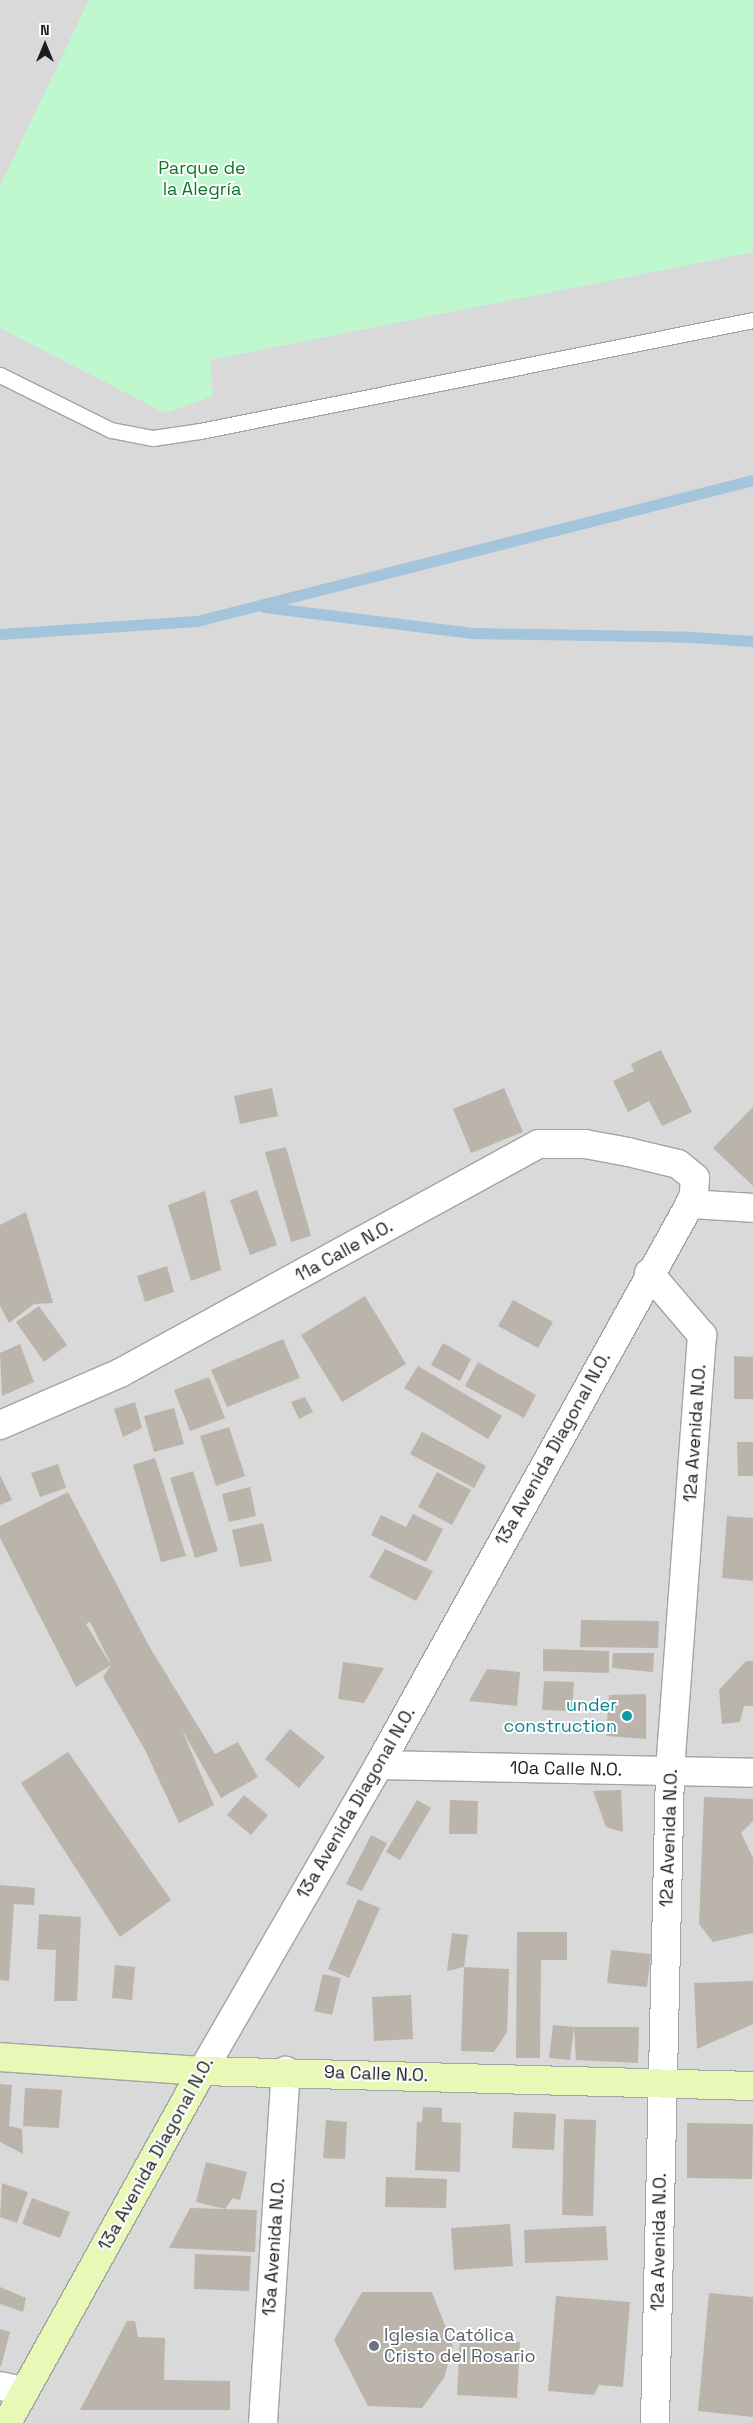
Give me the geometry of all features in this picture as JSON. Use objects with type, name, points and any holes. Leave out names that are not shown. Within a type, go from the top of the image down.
[{"type":"street","name":"11a Calle N.O.","points":[[0,1425],[120,1372],[539,1144],[585,1144],[678,1164],[692,1191]]},
{"type":"street","points":[[692,1191],[753,1208]]},
{"type":"street","name":"13a Avenida Diagonal N.O.","points":[[7,2423],[12,2389],[202,2070],[379,1765],[692,1191]]},
{"type":"street","name":"12a Avenida N.O.","points":[[649,1272],[702,1335],[670,1771],[655,2423]]},
{"type":"street","name":"10a Calle N.O.","points":[[379,1765],[753,1773]]},
{"type":"street","name":"9a Calle N.O.","points":[[0,2056],[202,2070],[286,2070],[753,2086]]},
{"type":"street","name":"13a Avenida N.O.","points":[[263,2423],[286,2070]]},
{"type":"lane","points":[[0,376],[111,430],[153,438],[210,430],[753,320]]},
{"type":"shaded area","points":[[0,0],[753,0],[753,2423],[0,2423]]},
{"type":"green space","name":"Parque de la Alegría","points":[[89,0],[753,0],[753,252],[210,360],[213,396],[165,413],[0,328],[0,186]]},
{"type":"building","points":[[661,1050],[692,1112],[662,1126],[649,1101],[628,1112],[613,1081],[634,1071],[631,1064]]},
{"type":"building","points":[[272,1088],[278,1116],[240,1124],[234,1096]]},
{"type":"building","points":[[504,1088],[523,1132],[471,1153],[453,1109]]},
{"type":"building","points":[[753,1107],[753,1186],[713,1148]]},
{"type":"building","points":[[286,1147],[311,1236],[291,1242],[265,1152]]},
{"type":"building","points":[[257,1190],[277,1245],[250,1255],[230,1200]]},
{"type":"building","points":[[205,1191],[221,1270],[191,1281],[168,1205]]},
{"type":"building","points":[[26,1212],[53,1303],[34,1304],[9,1323],[0,1306],[0,1225]]},
{"type":"building","points":[[167,1266],[174,1292],[145,1302],[137,1276]]},
{"type":"building","points":[[365,1296],[406,1364],[342,1402],[301,1335]]},
{"type":"building","points":[[513,1300],[553,1322],[538,1348],[498,1326]]},
{"type":"building","points":[[39,1306],[67,1345],[44,1362],[16,1322]]},
{"type":"building","points":[[283,1339],[300,1378],[227,1407],[211,1370]]},
{"type":"building","points":[[443,1343],[471,1359],[460,1381],[431,1365]]},
{"type":"building","points":[[20,1344],[34,1382],[2,1396],[0,1353]]},
{"type":"building","points":[[734,1356],[753,1357],[753,1399],[734,1399]]},
{"type":"building","points":[[478,1362],[536,1395],[524,1418],[465,1386]]},
{"type":"building","points":[[418,1366],[502,1416],[488,1439],[404,1388]]},
{"type":"building","points":[[209,1377],[225,1418],[190,1431],[174,1390]]},
{"type":"building","points":[[305,1397],[313,1412],[299,1419],[291,1402]]},
{"type":"building","points":[[135,1402],[142,1428],[123,1437],[114,1409]]},
{"type":"building","points":[[174,1408],[184,1444],[154,1452],[144,1416]]},
{"type":"building","points":[[229,1427],[245,1476],[216,1486],[200,1436]]},
{"type":"building","points":[[422,1432],[486,1466],[474,1488],[410,1454]]},
{"type":"building","points":[[737,1442],[753,1442],[753,1476],[738,1476]]},
{"type":"building","points":[[155,1458],[186,1556],[161,1562],[133,1465]]},
{"type":"building","points":[[58,1464],[66,1488],[40,1497],[31,1473]]},
{"type":"building","points":[[193,1471],[218,1551],[195,1558],[170,1478]]},
{"type":"building","points":[[437,1472],[471,1490],[452,1525],[418,1507]]},
{"type":"building","points":[[0,1475],[12,1500],[0,1505]]},
{"type":"building","points":[[250,1487],[256,1516],[229,1522],[222,1494]]},
{"type":"building","points":[[68,1492],[149,1646],[215,1754],[238,1742],[258,1777],[221,1798],[182,1730],[214,1805],[179,1823],[145,1750],[103,1677],[111,1665],[76,1687],[0,1538],[0,1526]],"holes":[[[90,1622],[109,1662],[86,1624]]]},
{"type":"building","points":[[413,1514],[443,1529],[426,1562],[371,1535],[381,1515],[406,1527]]},
{"type":"building","points":[[727,1516],[753,1518],[753,1581],[722,1578]]},
{"type":"building","points":[[263,1523],[272,1561],[240,1567],[232,1530]]},
{"type":"building","points":[[385,1549],[433,1571],[416,1601],[369,1577]]},
{"type":"building","points":[[581,1620],[659,1621],[658,1648],[580,1647]]},
{"type":"building","points":[[543,1649],[609,1651],[609,1673],[543,1671]]},
{"type":"building","points":[[613,1653],[654,1653],[653,1672],[612,1668]]},
{"type":"building","points":[[746,1661],[753,1661],[753,1706],[744,1706],[740,1722],[722,1724],[719,1690]]},
{"type":"building","points":[[343,1662],[384,1668],[364,1703],[338,1699]]},
{"type":"building","points":[[487,1669],[520,1672],[517,1706],[469,1701]]},
{"type":"building","points":[[544,1681],[574,1682],[572,1711],[542,1710]]},
{"type":"building","name":"under construction","points":[[646,1694],[646,1739],[606,1736],[609,1695]]},
{"type":"building","points":[[290,1729],[325,1757],[299,1788],[265,1759]]},
{"type":"building","points":[[68,1752],[171,1900],[120,1937],[21,1783]]},
{"type":"building","points":[[621,1790],[623,1832],[606,1827],[593,1791]]},
{"type":"building","points":[[244,1795],[268,1815],[251,1835],[227,1815]]},
{"type":"building","points":[[704,1797],[753,1799],[753,1821],[741,1833],[753,1858],[753,1933],[713,1942],[699,1924]]},
{"type":"building","points":[[417,1800],[431,1808],[400,1860],[386,1852]]},
{"type":"building","points":[[450,1800],[478,1801],[477,1834],[449,1834]]},
{"type":"building","points":[[371,1835],[387,1843],[362,1891],[346,1884]]},
{"type":"building","points":[[0,1885],[35,1888],[34,1905],[14,1904],[9,1981],[0,1980]]},
{"type":"building","points":[[358,1899],[380,1908],[349,1978],[328,1969]]},
{"type":"building","points":[[39,1914],[81,1917],[77,2001],[54,2001],[56,1950],[37,1949]]},
{"type":"building","points":[[517,1932],[567,1932],[567,1960],[541,1960],[540,2058],[516,2058]]},
{"type":"building","points":[[452,1933],[468,1935],[464,1967],[447,1971]]},
{"type":"building","points":[[611,1950],[651,1954],[647,1987],[607,1983]]},
{"type":"building","points":[[115,1965],[135,1967],[132,2000],[112,1998]]},
{"type":"building","points":[[464,1967],[509,1969],[507,2032],[494,2052],[461,2051]]},
{"type":"building","points":[[323,1974],[341,1978],[332,2015],[314,2011]]},
{"type":"building","points":[[753,1981],[753,2024],[697,2049],[694,1983]]},
{"type":"building","points":[[411,1995],[413,2039],[374,2041],[372,1997]]},
{"type":"building","points":[[553,2025],[574,2027],[570,2060],[549,2058]]},
{"type":"building","points":[[574,2027],[639,2027],[638,2063],[576,2060]]},
{"type":"building","points":[[0,2084],[12,2085],[9,2126],[22,2129],[23,2154],[0,2142]]},
{"type":"building","points":[[25,2088],[62,2090],[59,2128],[23,2126]]},
{"type":"building","points":[[423,2107],[442,2108],[442,2122],[461,2123],[460,2172],[415,2170],[417,2122],[422,2122]]},
{"type":"building","points":[[514,2112],[556,2114],[554,2150],[512,2148]]},
{"type":"building","points":[[564,2119],[596,2120],[593,2216],[562,2215]]},
{"type":"building","points":[[326,2120],[347,2122],[345,2159],[323,2158]]},
{"type":"building","points":[[687,2123],[753,2124],[752,2179],[687,2178]]},
{"type":"building","points":[[206,2162],[247,2172],[240,2200],[233,2198],[225,2209],[196,2202]]},
{"type":"building","points":[[386,2177],[447,2179],[446,2208],[385,2207]]},
{"type":"building","points":[[2,2183],[28,2192],[17,2223],[0,2217]]},
{"type":"building","points":[[32,2198],[70,2212],[60,2238],[22,2224]]},
{"type":"building","points":[[190,2208],[257,2210],[255,2252],[169,2248]]},
{"type":"building","points":[[510,2224],[513,2266],[454,2270],[451,2228]]},
{"type":"building","points":[[606,2226],[608,2260],[525,2263],[524,2230]]},
{"type":"building","points":[[195,2254],[251,2256],[249,2291],[194,2289]]},
{"type":"building","points":[[0,2287],[26,2298],[23,2312],[0,2304]]},
{"type":"building","points":[[362,2292],[432,2292],[453,2346],[444,2378],[422,2408],[368,2406],[334,2340]]},
{"type":"building","points":[[709,2293],[753,2297],[753,2417],[698,2411]]},
{"type":"building","points":[[556,2296],[630,2302],[623,2387],[599,2385],[594,2395],[548,2391]]},
{"type":"building","points":[[127,2321],[135,2321],[138,2337],[165,2338],[164,2380],[230,2381],[230,2410],[80,2410]]},
{"type":"building","points":[[0,2329],[10,2332],[1,2366],[0,2366]]},
{"type":"building","points":[[460,2338],[520,2342],[517,2398],[457,2395]]},
{"type":"waterway","points":[[0,634],[197,621],[753,480]]},
{"type":"waterway","points":[[264,607],[472,633],[691,637],[753,641]]},
{"type":"place","name":"under construction","points":[[627,1716]]},
{"type":"place","name":"Iglesia Católica Cristo del Rosario","points":[[374,2346]]}]
